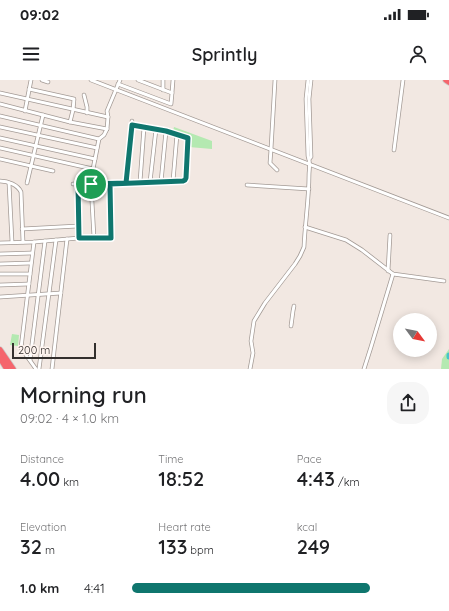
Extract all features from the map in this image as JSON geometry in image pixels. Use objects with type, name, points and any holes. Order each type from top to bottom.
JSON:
[{"type":"highway","points":[[0,350],[13,369]]},
{"type":"highway","points":[[0,358],[8,369]]},
{"type":"street","points":[[26,111],[31,80]]},
{"type":"street","points":[[42,80],[48,82]]},
{"type":"street","points":[[91,80],[449,218]]},
{"type":"street","points":[[105,85],[107,80]]},
{"type":"street","points":[[94,238],[91,184],[93,169],[99,139],[104,135],[107,129],[107,111],[120,80]]},
{"type":"street","points":[[138,80],[172,94]]},
{"type":"street","points":[[152,80],[152,86]]},
{"type":"street","points":[[163,80],[163,90]]},
{"type":"street","points":[[118,84],[171,104],[173,80]]},
{"type":"street","points":[[275,80],[270,163],[277,170]]},
{"type":"street","points":[[250,369],[253,353],[251,340],[254,321],[264,303],[295,264],[304,247],[310,165],[308,156],[306,99],[309,80]]},
{"type":"street","points":[[394,150],[403,80]]},
{"type":"street","points":[[29,89],[74,99],[70,122]]},
{"type":"street","points":[[0,93],[108,118]]},
{"type":"street","points":[[84,95],[87,113]]},
{"type":"street","points":[[0,104],[70,122],[107,129]]},
{"type":"street","points":[[27,183],[43,115]]},
{"type":"street","points":[[0,116],[99,139]]},
{"type":"street","points":[[73,184],[110,184],[183,181],[186,178],[188,138],[132,123],[126,183]]},
{"type":"street","points":[[0,127],[97,148]]},
{"type":"street","points":[[140,182],[144,127]]},
{"type":"street","points":[[150,182],[156,129]]},
{"type":"street","points":[[161,182],[166,131]]},
{"type":"street","points":[[173,181],[177,134]]},
{"type":"street","points":[[0,138],[95,159]]},
{"type":"street","points":[[0,148],[93,169]]},
{"type":"street","points":[[0,159],[53,171]]},
{"type":"street","points":[[0,181],[5,181],[20,189],[23,242]]},
{"type":"street","points":[[9,183],[12,242]]},
{"type":"street","points":[[78,184],[79,238]]},
{"type":"street","points":[[0,242],[34,242],[79,238],[111,238],[110,184]]},
{"type":"street","points":[[247,185],[309,189]]},
{"type":"street","points":[[22,229],[78,226]]},
{"type":"street","points":[[305,227],[346,240],[368,254],[393,274],[444,281]]},
{"type":"street","points":[[388,271],[390,234]]},
{"type":"street","points":[[52,369],[67,239]]},
{"type":"street","points":[[39,369],[56,240]]},
{"type":"street","points":[[30,361],[45,241]]},
{"type":"street","points":[[34,242],[21,348],[36,369]]},
{"type":"street","points":[[0,254],[32,253]]},
{"type":"street","points":[[0,264],[31,263]]},
{"type":"street","points":[[0,274],[30,274]]},
{"type":"street","points":[[364,369],[393,274]]},
{"type":"street","points":[[0,285],[29,284]]},
{"type":"street","points":[[0,297],[61,293]]},
{"type":"street","points":[[291,326],[292,311],[294,306]]},
{"type":"green space","points":[[174,127],[212,141],[212,149],[189,147],[189,137],[173,131]]},
{"type":"green space","points":[[12,334],[19,335],[18,346],[10,345]]},
{"type":"green space","points":[[449,349],[449,369],[441,369],[442,359]]},
{"type":"route","points":[[132,125],[166,131],[188,138],[185,180],[110,184],[111,238],[79,238],[78,184],[91,184],[126,183],[132,125]]}]
